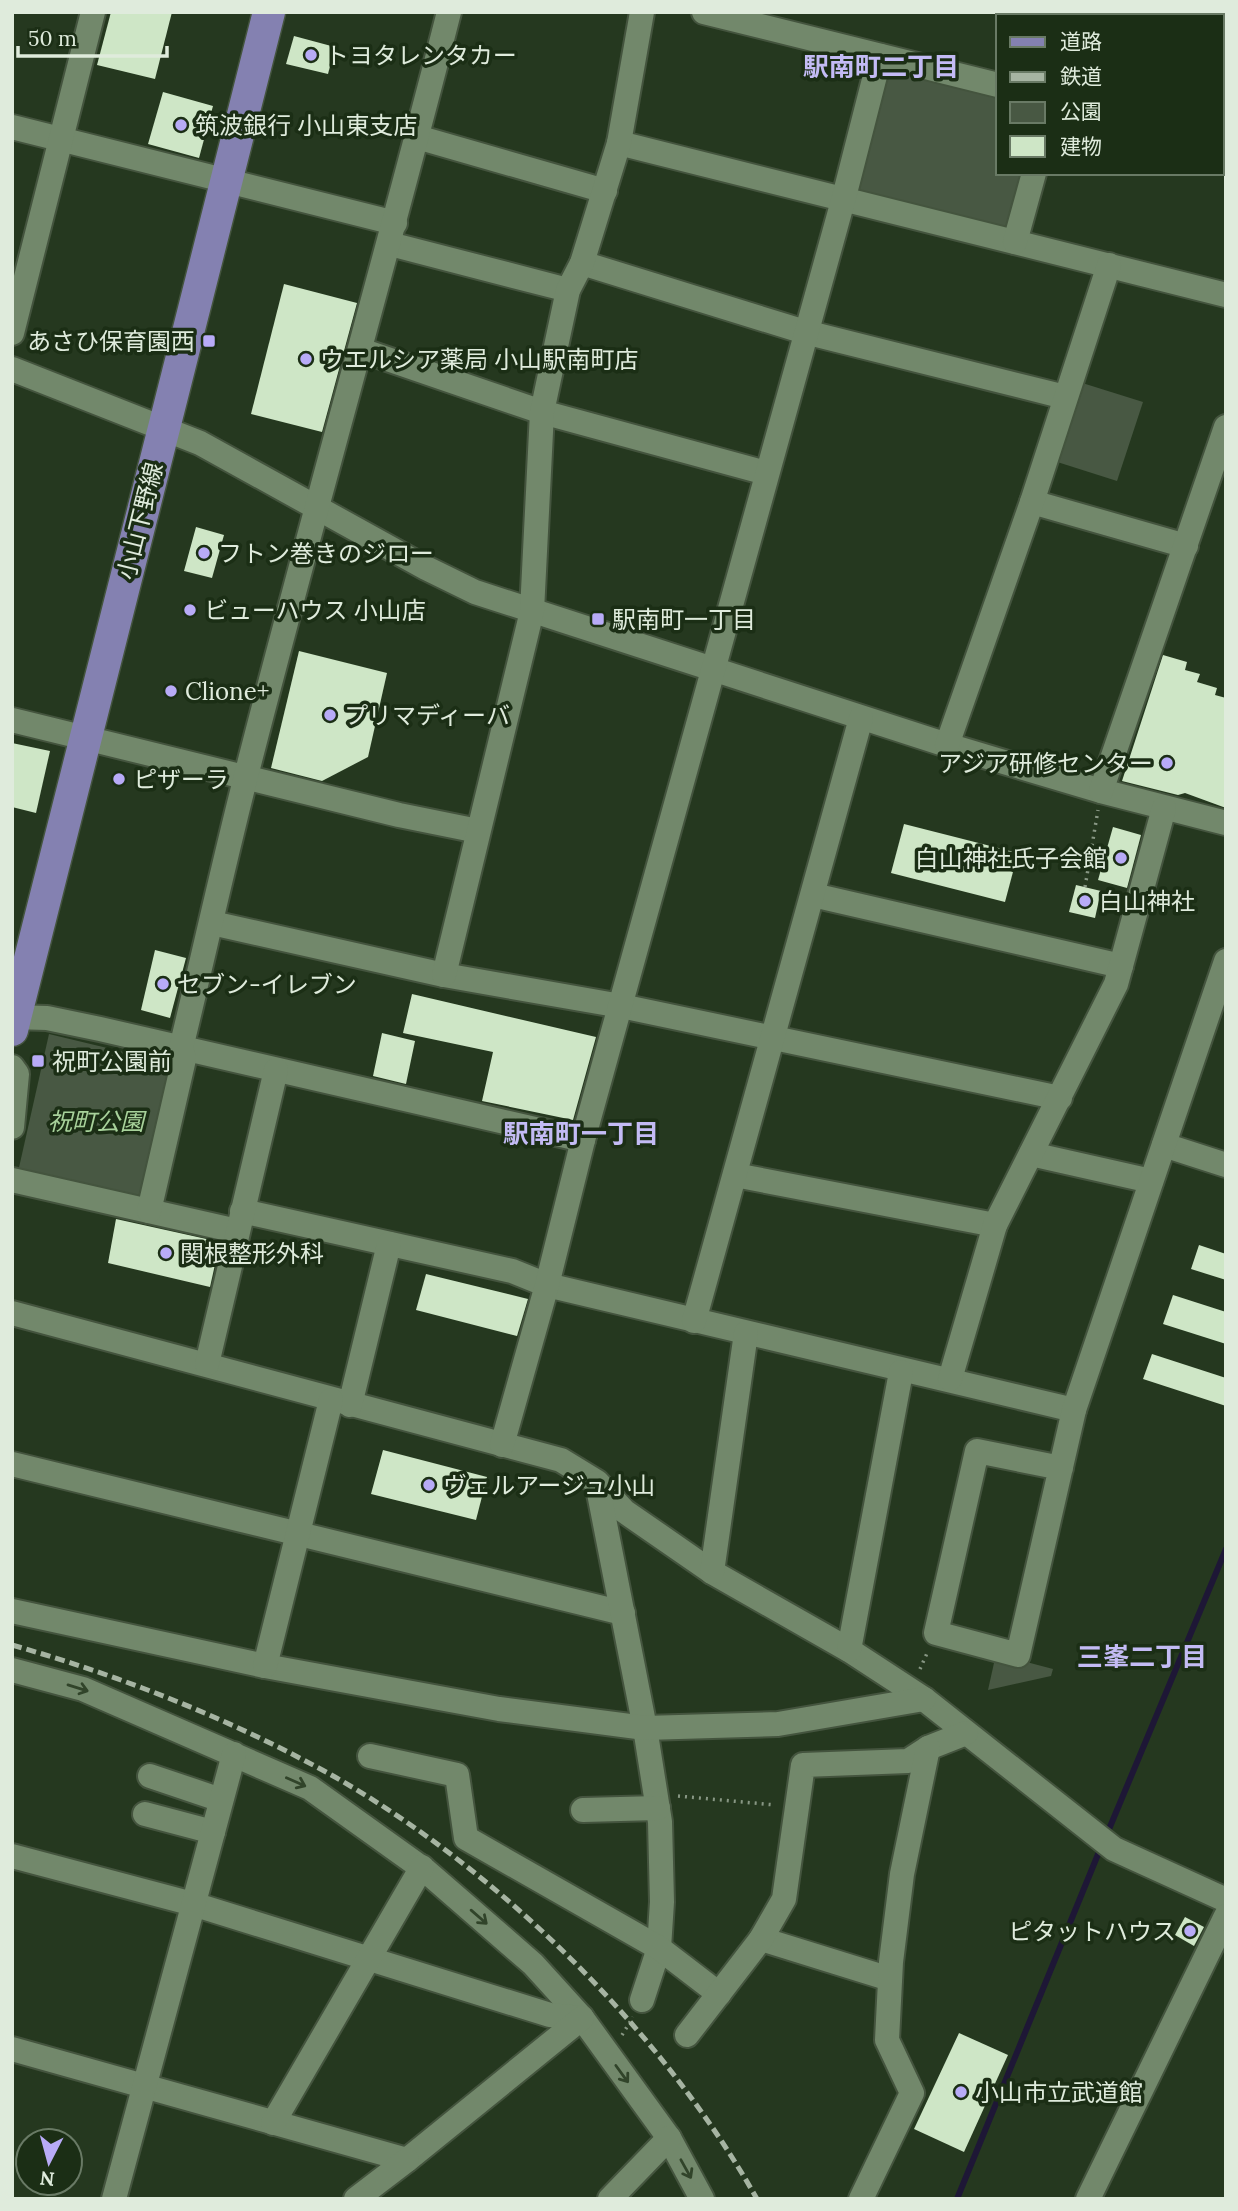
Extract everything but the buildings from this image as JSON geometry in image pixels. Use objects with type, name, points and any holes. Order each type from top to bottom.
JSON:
[{"type":"main road","name":"小山下野線","points":[[13,1021],[269,12]]},
{"type":"street","points":[[12,333],[93,12]]},
{"type":"street","points":[[149,1211],[184,1059],[181,1048],[246,778],[317,505],[393,234],[449,12]]},
{"type":"street","points":[[444,975],[532,611],[542,412],[568,290],[582,263],[619,143],[642,12]]},
{"type":"street","points":[[704,12],[761,19],[880,57],[996,85]]},
{"type":"street","points":[[502,1444],[766,473],[844,198],[880,57]]},
{"type":"street","points":[[12,127],[227,180],[568,290]]},
{"type":"street","points":[[417,137],[605,191]]},
{"type":"street","points":[[619,143],[1226,295]]},
{"type":"street","points":[[1015,243],[1033,175]]},
{"type":"street","points":[[582,263],[805,331],[1065,397]]},
{"type":"street","points":[[947,746],[1032,502],[1109,265]]},
{"type":"street","points":[[360,349],[542,412],[766,473]]},
{"type":"street","points":[[12,369],[200,443],[317,505],[426,568],[475,592],[713,667],[947,746],[1101,791],[1226,823]]},
{"type":"street","points":[[1101,791],[1226,427]]},
{"type":"street","points":[[1032,502],[1186,546]]},
{"type":"street","points":[[694,1321],[861,718]]},
{"type":"street","points":[[12,720],[246,778],[478,831]]},
{"type":"street","points":[[950,1380],[995,1225],[1116,984],[1164,808]]},
{"type":"street","points":[[813,895],[1121,966]]},
{"type":"street","points":[[212,923],[444,975],[621,1006],[1060,1098]]},
{"type":"street","points":[[1060,1468],[977,1451],[936,1633],[1018,1655],[1074,1410],[1226,961]]},
{"type":"street","points":[[13,1021],[47,1018],[583,1140]]},
{"type":"street","points":[[12,1066],[17,1074],[12,1127]]},
{"type":"street","points":[[207,1364],[276,1070]]},
{"type":"street","points":[[1164,1145],[1226,1165]]},
{"type":"street","points":[[1031,1154],[1151,1181]]},
{"type":"street","points":[[735,1175],[995,1225]]},
{"type":"street","points":[[12,1180],[149,1211],[240,1221],[389,1244],[512,1271],[547,1285],[901,1372],[950,1380],[1074,1410]]},
{"type":"street","points":[[265,1666],[297,1533],[341,1403],[389,1244]]},
{"type":"street","points":[[12,1313],[561,1460],[597,1482],[624,1511],[712,1572],[849,1650],[917,1695],[1105,1843],[1226,1900]]},
{"type":"street","points":[[712,1572],[746,1333]]},
{"type":"street","points":[[849,1650],[901,1372]]},
{"type":"street","points":[[12,1464],[623,1613]]},
{"type":"street","points":[[597,1482],[645,1728],[656,1801],[662,1902],[659,1948],[642,2000]]},
{"type":"street","points":[[12,1611],[265,1666],[499,1709],[645,1728],[778,1724],[917,1695]]},
{"type":"street","points":[[12,1670],[83,1689],[310,1788],[422,1867],[533,1964],[582,2018],[669,2138],[702,2199]]},
{"type":"street","points":[[687,2035],[761,1938],[784,1899],[803,1765],[908,1762],[928,1748],[966,1733]]},
{"type":"street","points":[[861,2199],[912,2093],[887,2040],[890,1979],[902,1874],[928,1748]]},
{"type":"street","points":[[114,2199],[234,1754]]},
{"type":"street","points":[[370,1756],[457,1775],[466,1838],[659,1948],[719,1994]]},
{"type":"street","points":[[150,1776],[221,1800]]},
{"type":"street","points":[[583,1810],[656,1801]]},
{"type":"street","points":[[145,1814],[213,1832]]},
{"type":"street","points":[[12,1856],[193,1905],[550,2015],[582,2018]]},
{"type":"street","points":[[273,2123],[422,1867]]},
{"type":"street","points":[[1088,2199],[1226,1916]]},
{"type":"street","points":[[761,1938],[890,1979]]},
{"type":"street","points":[[356,2199],[582,2018]]},
{"type":"street","points":[[12,2049],[407,2160]]},
{"type":"street","points":[[610,2199],[669,2138]]},
{"type":"path","points":[[1085,887],[1101,791]]},
{"type":"path","points":[[917,1695],[936,1633]]},
{"type":"path","points":[[656,1801],[798,1807]]},
{"type":"path","points":[[610,2056],[642,2000]]},
{"type":"green space","points":[[882,61],[996,90],[996,175],[1028,175],[1012,237],[848,195]]},
{"type":"green space","points":[[1076,381],[1143,402],[1117,481],[1051,460]]},
{"type":"green space","name":"祝町公園","points":[[49,1034],[178,1065],[143,1200],[18,1172]]},
{"type":"green space","points":[[996,1654],[1053,1669],[1051,1676],[988,1690]]},
{"type":"waterway","points":[[1107,1834],[1226,1549]]},
{"type":"waterway","points":[[957,2199],[1101,1847]]},
{"type":"railway","points":[[12,1645],[137,1686],[257,1737],[335,1777],[397,1816],[458,1860],[517,1908],[573,1961],[626,2017],[675,2076],[719,2137],[757,2199]]},
{"type":"place","name":"トヨタレンタカー","points":[[311,55]]},
{"type":"place","name":"筑波銀行 小山東支店","points":[[181,125]]},
{"type":"place","name":"あさひ保育園西","points":[[209,341]]},
{"type":"place","name":"ウエルシア薬局 小山駅南町店","points":[[306,359]]},
{"type":"place","name":"フトン巻きのジロー","points":[[204,553]]},
{"type":"place","name":"ビューハウス 小山店","points":[[190,610]]},
{"type":"place","name":"駅南町一丁目","points":[[598,619]]},
{"type":"place","name":"Clione+","points":[[171,691]]},
{"type":"place","name":"プリマディーバ","points":[[330,715]]},
{"type":"place","name":"アジア研修センター","points":[[1167,763]]},
{"type":"place","name":"ピザーラ","points":[[119,779]]},
{"type":"place","name":"白山神社氏子会館","points":[[1121,858]]},
{"type":"place","name":"白山神社","points":[[1085,901]]},
{"type":"place","name":"セブン-イレブン","points":[[163,984]]},
{"type":"place","name":"祝町公園前","points":[[38,1061]]},
{"type":"place","name":"関根整形外科","points":[[166,1253]]},
{"type":"place","name":"ヴェルアージュ小山","points":[[429,1485]]},
{"type":"place","name":"ピタットハウス","points":[[1190,1931]]},
{"type":"place","name":"小山市立武道館","points":[[961,2092]]},
{"type":"district","name":"駅南町二丁目","points":[[881,66]]},
{"type":"district","name":"駅南町一丁目","points":[[581,1133]]},
{"type":"district","name":"三峯二丁目","points":[[1142,1656]]}]
